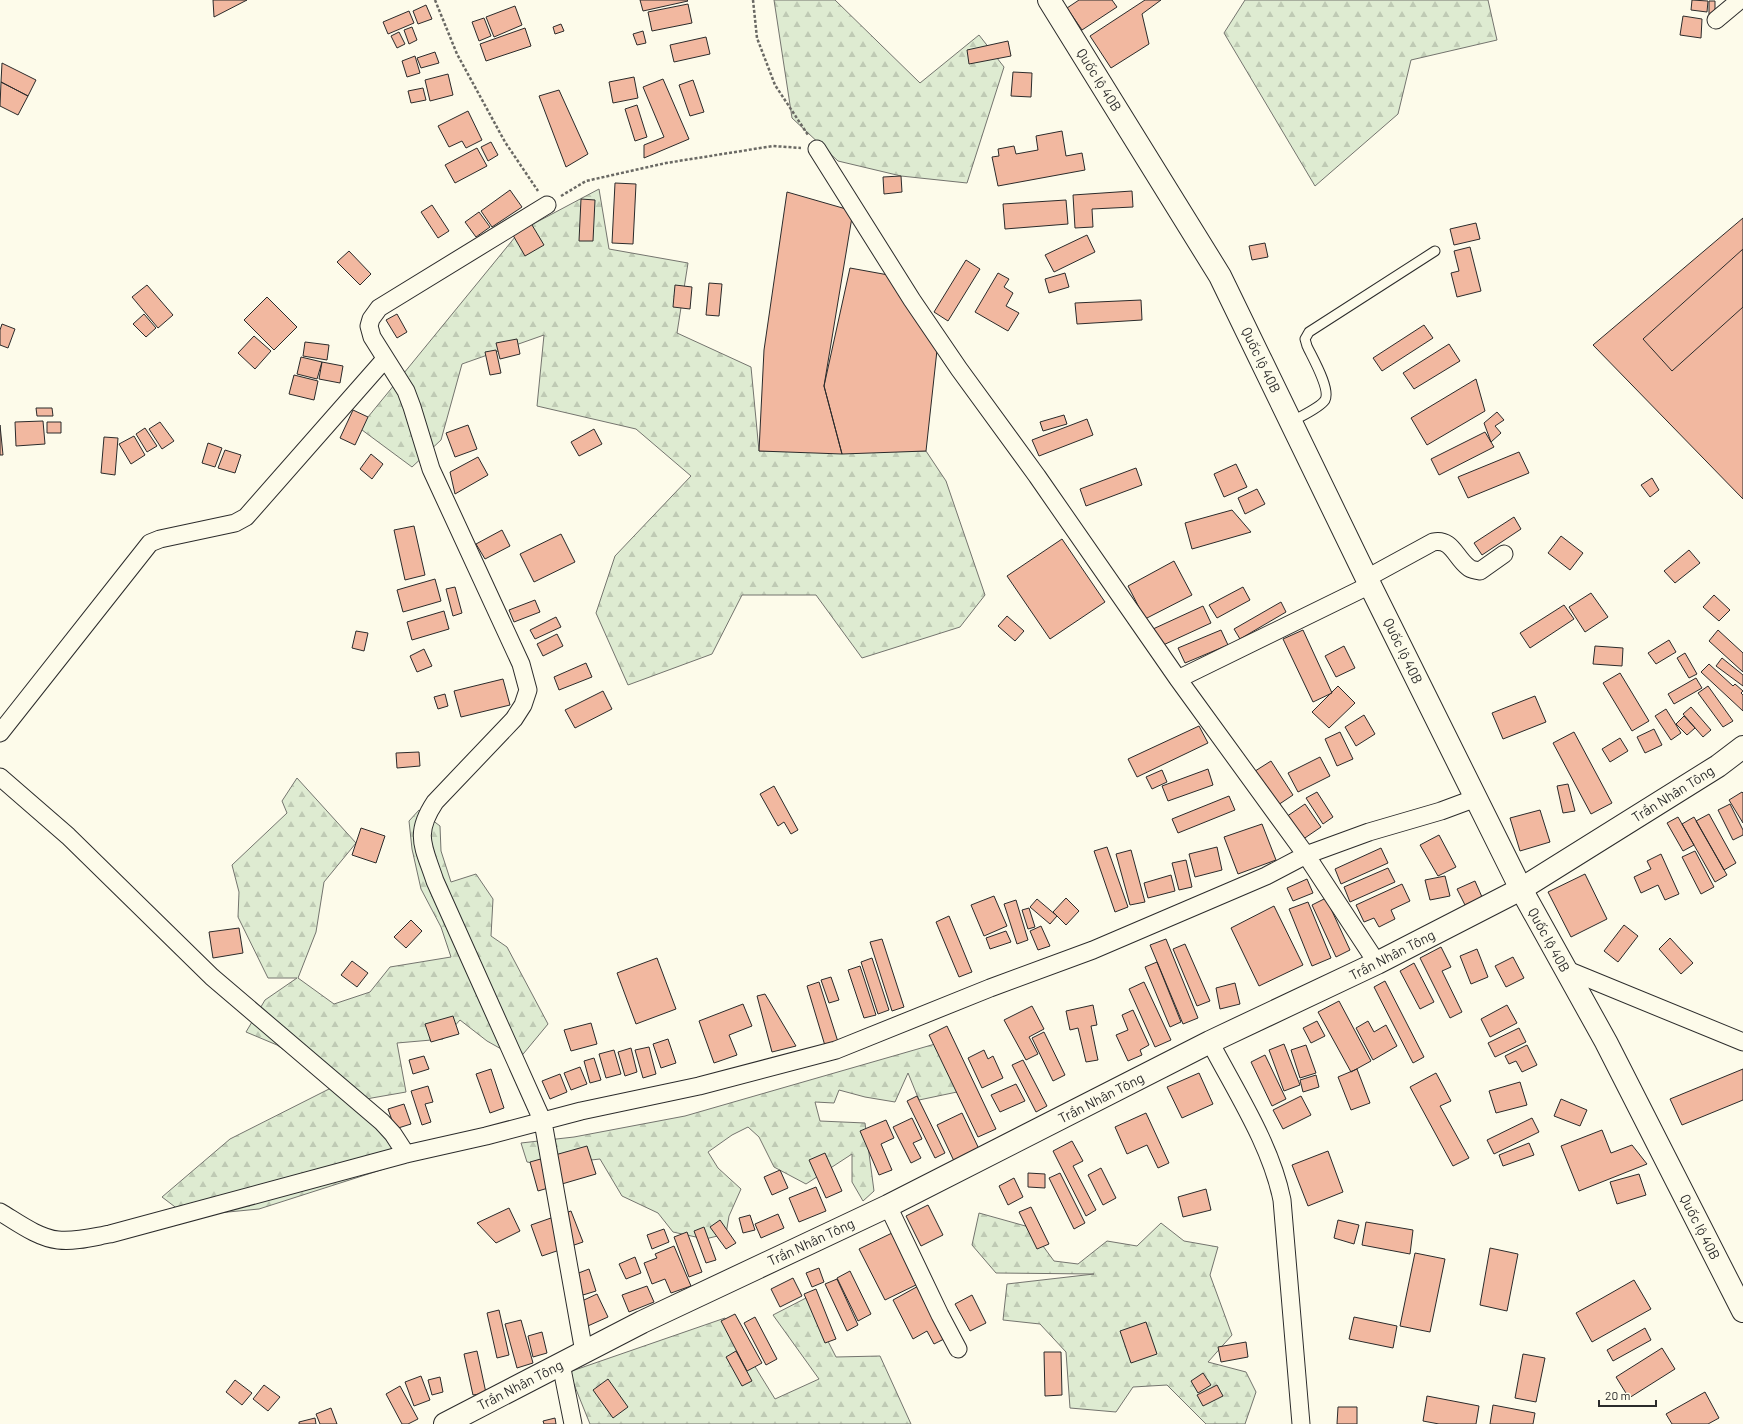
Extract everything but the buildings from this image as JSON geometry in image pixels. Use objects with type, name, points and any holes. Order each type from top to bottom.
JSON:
[{"type":"main road","name":"Quốc lộ 40B","points":[[1049,0],[1220,276],[1521,889],[1606,1042],[1743,1311]]},
{"type":"main road","name":"Trần Nhân Tông","points":[[445,1424],[642,1322],[888,1206],[1210,1042],[1378,963],[1521,889],[1718,766],[1743,747]]},
{"type":"street","points":[[1716,20],[1740,0]]},
{"type":"street","points":[[817,149],[912,300],[959,369],[1038,476],[1178,679],[1306,855],[1378,963]]},
{"type":"street","points":[[547,205],[379,308],[371,319],[369,326],[372,337],[406,391],[431,469],[521,664],[528,690],[523,704],[514,719],[434,802],[425,816],[421,840],[435,881],[543,1122],[584,1352]]},
{"type":"street","points":[[0,733],[150,543],[235,524],[246,517],[385,359]]},
{"type":"street","points":[[1178,679],[1369,582],[1433,542],[1441,540],[1446,543],[1467,567],[1480,572],[1504,554]]},
{"type":"street","points":[[0,776],[68,836],[212,977],[382,1122],[406,1154]]},
{"type":"street","points":[[0,1212],[44,1237],[57,1240],[72,1240],[110,1234],[406,1154],[543,1122],[581,1111],[699,1086],[836,1050],[990,988],[1093,950],[1266,876],[1306,855],[1369,832],[1441,811],[1476,798]]},
{"type":"street","points":[[1565,969],[1743,1042]]},
{"type":"street","points":[[1210,1042],[1266,1148],[1278,1179],[1282,1200],[1301,1424]]},
{"type":"street","points":[[888,1206],[940,1315],[958,1349]]},
{"type":"street","points":[[560,1364],[573,1424]]},
{"type":"lane","points":[[1291,422],[1320,405],[1325,400],[1327,393],[1325,385],[1307,346],[1305,339],[1309,332],[1435,251]]},
{"type":"path","points":[[435,0],[457,54],[498,128],[547,205],[586,181],[666,163],[773,146],[817,149]]},
{"type":"path","points":[[753,0],[757,38],[775,85],[817,149]]},
{"type":"green space","points":[[774,0],[835,0],[920,83],[979,35],[1004,67],[967,183],[901,176],[838,161],[792,118]]},
{"type":"green space","points":[[1245,0],[1488,0],[1497,40],[1411,60],[1398,114],[1315,186],[1224,33]]},
{"type":"green space","points":[[599,189],[609,249],[688,263],[677,333],[751,367],[759,451],[926,451],[946,481],[985,595],[960,627],[862,658],[816,595],[742,595],[712,654],[628,685],[596,613],[615,556],[691,476],[636,429],[537,406],[544,335],[462,364],[441,440],[412,467],[358,427],[368,417],[520,231]]},
{"type":"green space","points":[[297,778],[356,843],[324,882],[316,932],[298,978],[334,1004],[370,992],[390,967],[451,957],[441,927],[421,889],[412,849],[409,821],[419,810],[440,826],[441,851],[451,882],[476,874],[493,899],[491,936],[507,947],[548,1024],[519,1059],[487,1041],[460,1020],[443,1039],[397,1043],[406,1092],[366,1099],[317,1073],[277,1045],[246,1032],[265,1000],[297,978],[268,978],[238,917],[239,892],[232,865],[287,813],[282,801]]},
{"type":"green space","points":[[942,1042],[957,1092],[919,1100],[908,1073],[895,1102],[865,1097],[839,1090],[834,1103],[815,1102],[820,1121],[865,1123],[874,1191],[863,1201],[852,1182],[852,1154],[806,1184],[774,1167],[759,1137],[748,1127],[732,1135],[708,1152],[718,1168],[741,1189],[729,1216],[726,1234],[705,1239],[673,1232],[658,1213],[622,1196],[600,1159],[547,1165],[527,1162],[521,1143],[574,1137],[685,1116]]},
{"type":"green space","points":[[333,1087],[412,1160],[259,1209],[187,1216],[162,1197],[230,1139]]},
{"type":"green space","points":[[979,1213],[1029,1227],[1054,1261],[1078,1264],[1107,1241],[1137,1246],[1161,1223],[1184,1241],[1218,1247],[1210,1275],[1232,1335],[1208,1362],[1246,1372],[1256,1392],[1245,1424],[1206,1424],[1167,1385],[1133,1387],[1116,1412],[1070,1408],[1066,1352],[1040,1324],[1003,1320],[1007,1284],[1094,1274],[996,1273],[972,1245]]},
{"type":"green space","points":[[806,1298],[836,1357],[880,1356],[911,1424],[590,1424],[569,1372],[725,1318],[775,1399],[819,1379],[773,1315]]}]
